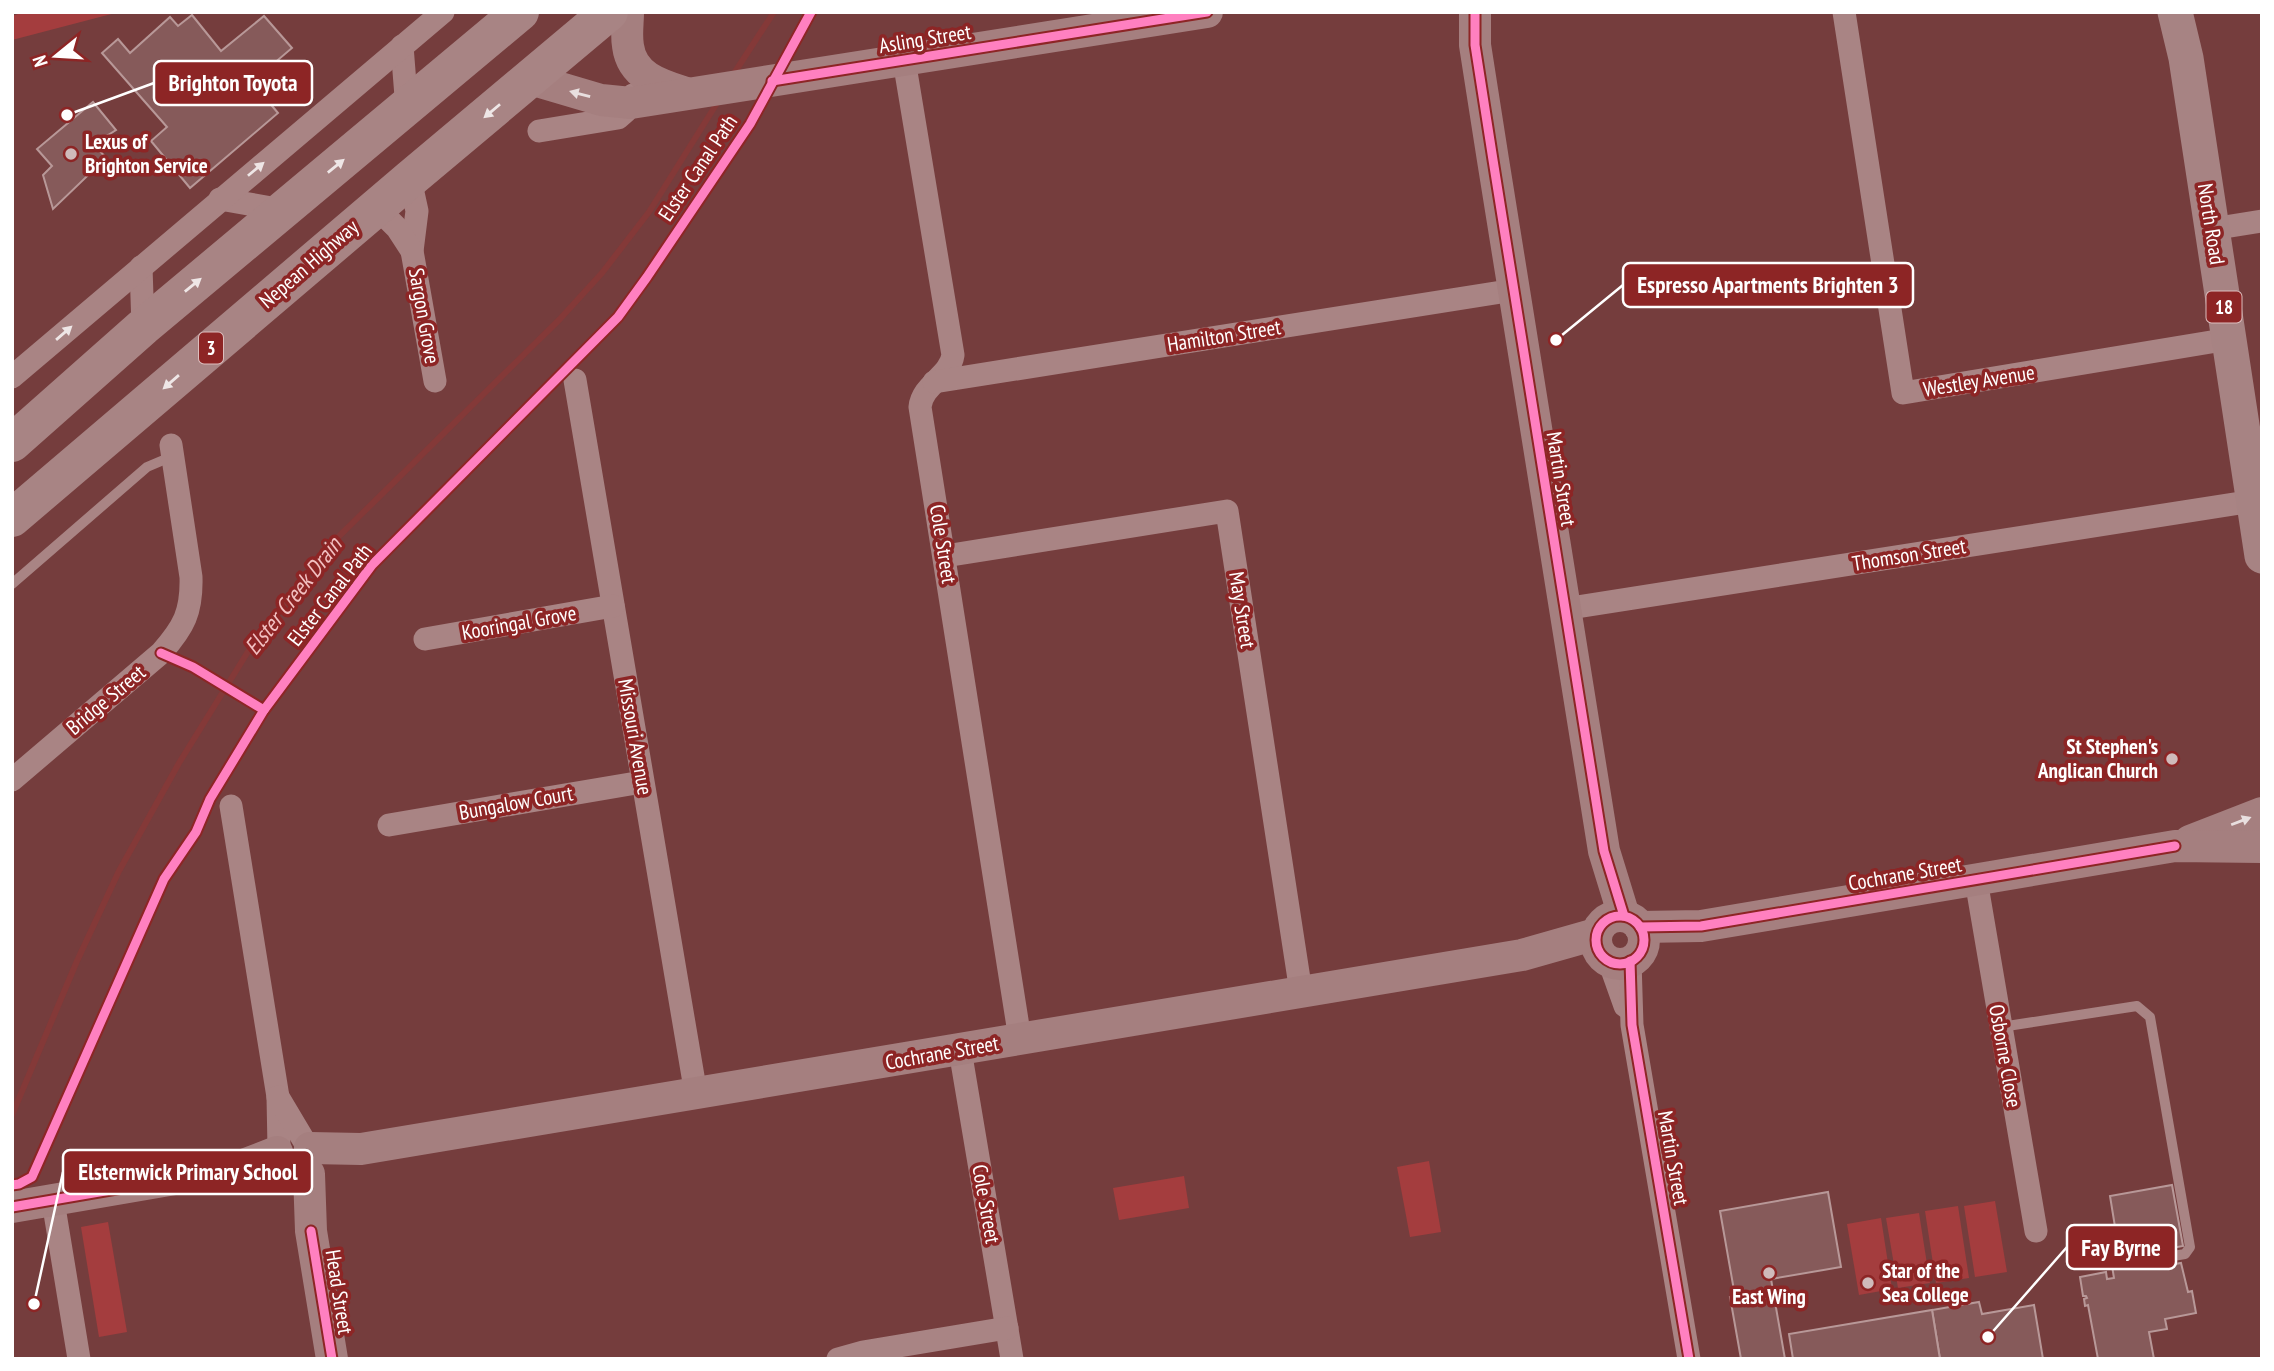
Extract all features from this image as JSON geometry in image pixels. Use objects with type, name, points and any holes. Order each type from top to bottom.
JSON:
[{"type":"highway","points":[[12,443],[143,327],[520,12]]},
{"type":"highway","name":"Nepean Highway","points":[[12,518],[609,12]]},
{"type":"highway","points":[[407,109],[443,152]]},
{"type":"main road","name":"North Road","points":[[2175,12],[2186,58],[2262,556]]},
{"type":"main road","name":"North Road","points":[[2184,12],[2186,58]]},
{"type":"street","points":[[12,377],[443,12]]},
{"type":"street","points":[[628,12],[628,46],[631,59],[639,71],[631,103]]},
{"type":"street","name":"Asling Street","points":[[530,79],[601,100],[631,103],[1207,12]]},
{"type":"street","name":"Martin Street","points":[[1465,12],[1475,45],[1564,609],[1689,1359]]},
{"type":"street","name":"Martin Street","points":[[1475,12],[1475,45]]},
{"type":"street","name":"Westley Avenue","points":[[1843,12],[1903,393],[2229,340]]},
{"type":"street","points":[[402,46],[407,109]]},
{"type":"street","name":"Cole Street","points":[[905,60],[953,355],[948,367],[923,395],[920,407],[1020,1040]]},
{"type":"street","name":"Asling Street","points":[[639,71],[654,83],[690,94]]},
{"type":"street","name":"Asling Street","points":[[539,131],[618,117],[631,103]]},
{"type":"street","name":"Sargon Grove","points":[[410,178],[417,211],[412,251],[435,381]]},
{"type":"street","points":[[220,199],[283,210]]},
{"type":"street","name":"Sargon Grove","points":[[376,207],[397,228],[412,251]]},
{"type":"street","points":[[2212,229],[2262,221]]},
{"type":"street","points":[[141,267],[143,327]]},
{"type":"street","name":"Hamilton Street","points":[[934,382],[1514,290]]},
{"type":"street","name":"Missouri Avenue","points":[[575,380],[696,1094]]},
{"type":"street","name":"Bridge Street","points":[[12,780],[161,653],[185,622],[190,602],[191,577],[172,450]]},
{"type":"street","name":"Thomson Street","points":[[1564,609],[2253,501]]},
{"type":"street","name":"May Street","points":[[945,556],[1227,511],[1301,992]]},
{"type":"street","name":"Kooringal Grove","points":[[425,639],[613,606]]},
{"type":"street","name":"Bungalow Court","points":[[389,825],[642,782]]},
{"type":"street","name":"Head Street","points":[[232,806],[278,1097],[296,1161],[311,1231],[332,1359]]},
{"type":"street","name":"Cochrane Street","points":[[2175,846],[2262,813]]},
{"type":"street","name":"Cochrane Street","points":[[12,1207],[2175,846],[2262,847]]},
{"type":"street","name":"Osborne Close","points":[[1976,880],[2036,1231]]},
{"type":"street","name":"Cole Street","points":[[960,1049],[1012,1359]]},
{"type":"street","points":[[53,1201],[79,1359]]},
{"type":"street","points":[[838,1359],[863,1352],[1007,1328]]},
{"type":"lane","points":[[12,584],[145,468],[172,450]]},
{"type":"lane","points":[[2000,1027],[2137,1006],[2150,1017],[2190,1247],[2185,1254],[2131,1263]]},
{"type":"shaded area","points":[[25,12],[119,12],[12,40],[12,16]]},
{"type":"shaded area","points":[[1429,1161],[1441,1232],[1410,1237],[1397,1167]]},
{"type":"shaded area","points":[[1184,1176],[1189,1208],[1119,1220],[1113,1188]]},
{"type":"shaded area","points":[[1995,1201],[2007,1272],[1975,1277],[1964,1206]]},
{"type":"shaded area","points":[[1958,1206],[1969,1278],[1936,1283],[1925,1211]]},
{"type":"shaded area","points":[[1919,1213],[1930,1283],[1898,1288],[1886,1218]]},
{"type":"shaded area","points":[[1881,1218],[1892,1289],[1859,1295],[1847,1224]]},
{"type":"shaded area","points":[[108,1222],[127,1332],[99,1337],[81,1227]]},
{"type":"building","points":[[192,15],[221,51],[264,16],[292,48],[252,82],[278,113],[190,188],[151,141],[167,127],[102,53],[118,39],[130,53],[170,17],[178,26]]},
{"type":"building","name":"Lexus of Brighton Service","points":[[93,102],[116,130],[94,144],[106,158],[53,209],[43,175],[52,166],[37,149]]},
{"type":"building","points":[[2172,1185],[2183,1246],[2128,1256],[2130,1268],[2174,1260],[2175,1264],[2181,1263],[2188,1292],[2192,1291],[2196,1313],[2165,1319],[2167,1329],[2149,1332],[2154,1359],[2098,1359],[2088,1305],[2085,1306],[2084,1299],[2087,1298],[2083,1296],[2080,1277],[2106,1272],[2107,1279],[2114,1278],[2109,1248],[2117,1239],[2110,1196]]},
{"type":"building","name":"East Wing","points":[[1828,1192],[1841,1267],[1771,1279],[1785,1359],[1741,1359],[1730,1297],[1735,1296],[1720,1211]]},
{"type":"building","points":[[1979,1302],[1982,1314],[2034,1305],[2043,1359],[1940,1359],[1932,1310]]},
{"type":"building","points":[[1932,1310],[1940,1359],[1793,1359],[1789,1334]]},
{"type":"waterway","name":"Elster Creek Drain","points":[[733,75],[774,12]]},
{"type":"waterway","name":"Elster Creek Drain","points":[[12,1115],[77,961],[119,871],[179,763],[249,650],[326,549],[559,320],[602,273],[649,212],[719,100]]},
{"type":"cycle path","name":"Elster Canal Path","points":[[12,1185],[32,1177],[164,879],[196,832],[210,799],[264,710],[372,565],[618,317],[750,124],[811,12]]},
{"type":"cycle path","points":[[772,81],[1207,12]]},
{"type":"cycle path","points":[[1475,12],[1475,45],[1604,851],[1624,916]]},
{"type":"cycle path","points":[[161,653],[193,667],[264,710]]},
{"type":"cycle path","points":[[1640,927],[1701,926],[2175,846]]},
{"type":"cycle path","points":[[1620,916],[1637,923],[1644,940],[1637,957],[1620,964],[1603,957],[1596,940],[1603,923],[1620,916]]},
{"type":"cycle path","points":[[1630,961],[1632,1025],[1689,1359]]},
{"type":"cycle path","points":[[12,1207],[233,1169]]},
{"type":"cycle path","points":[[311,1231],[332,1359]]},
{"type":"place","name":"Brighton Toyota","points":[[67,115]]},
{"type":"place","name":"Lexus of Brighton Service","points":[[71,154]]},
{"type":"place","name":"Espresso Apartments Brighten 3","points":[[1556,340]]},
{"type":"place","name":"St Stephen's Anglican Church","points":[[2172,759]]},
{"type":"place","name":"East Wing","points":[[1769,1273]]},
{"type":"place","name":"Star of the Sea College","points":[[1868,1283]]},
{"type":"place","name":"Elsternwick Primary School","points":[[34,1304]]},
{"type":"place","name":"Fay Byrne","points":[[1988,1337]]}]
